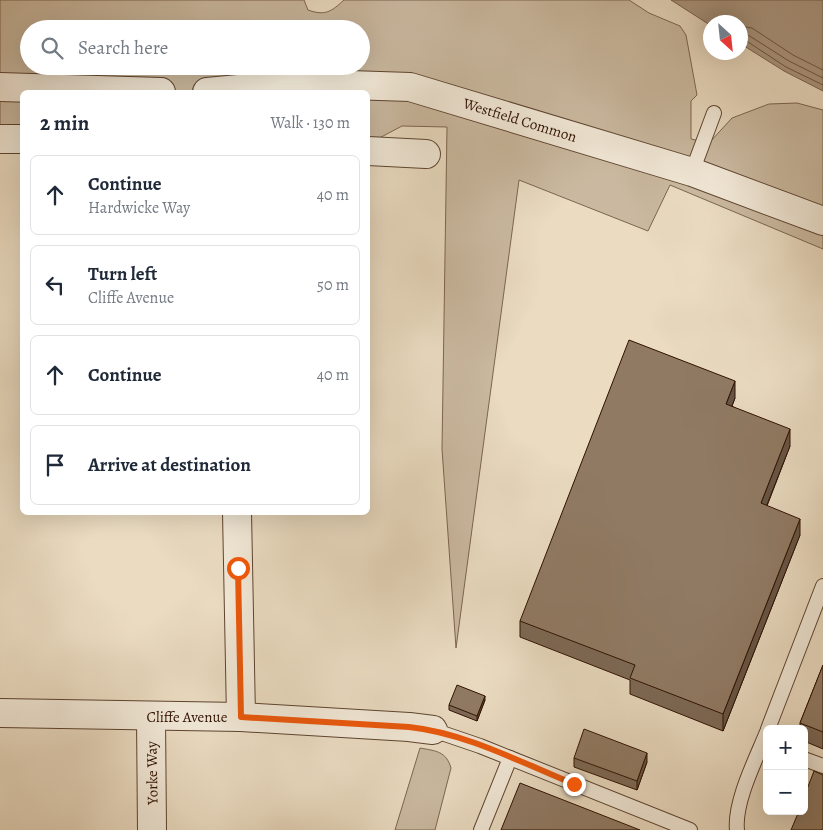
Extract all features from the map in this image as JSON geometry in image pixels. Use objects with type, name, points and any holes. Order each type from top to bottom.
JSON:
[{"type":"street","name":"Westfield Common","points":[[230,90],[319,84],[410,87],[692,172],[823,221]]},
{"type":"street","points":[[0,87],[97,90]]},
{"type":"street","points":[[0,139],[20,139]]},
{"type":"street","points":[[370,150],[426,154]]},
{"type":"street","points":[[237,515],[241,717]]},
{"type":"street","name":"Cliffe Avenue","points":[[0,713],[241,717],[434,730]]},
{"type":"street","name":"Yorke Way","points":[[151,717],[152,830]]},
{"type":"lane","points":[[692,172],[714,113]]},
{"type":"lane","points":[[770,725],[823,586]]},
{"type":"lane","points":[[434,730],[510,758],[690,830]]},
{"type":"lane","points":[[737,830],[737,814],[740,802],[763,745]]},
{"type":"lane","points":[[481,830],[510,758]]},
{"type":"lane","points":[[808,760],[823,766]]},
{"type":"shaded area","points":[[0,0],[304,0],[308,10],[323,13],[328,12],[344,0],[629,0],[649,13],[680,26],[686,35],[697,95],[691,101],[691,139],[709,143],[732,118],[769,104],[797,103],[823,110],[823,249],[670,185],[648,231],[519,180],[456,648],[442,449],[447,127],[402,126],[370,143],[370,90],[20,90],[20,131],[0,131]]},
{"type":"shaded area","points":[[420,748],[440,753],[449,762],[451,768],[435,830],[395,830]]},
{"type":"water","points":[[671,0],[823,0],[823,91],[784,71],[748,48],[748,15],[703,15],[703,21]]},
{"type":"building","points":[[629,340],[735,381],[726,404],[790,429],[761,503],[800,519],[723,714],[630,678],[635,665],[520,621]]},
{"type":"building","points":[[823,665],[823,732],[800,723]]},
{"type":"building","points":[[457,685],[485,696],[477,716],[449,705]]},
{"type":"building","points":[[584,729],[647,753],[637,781],[574,758]]},
{"type":"building","points":[[814,771],[823,775],[823,830],[791,830],[797,815],[808,815],[808,787]]},
{"type":"building","points":[[520,783],[640,830],[501,830]]},
{"type":"route","points":[[238,568],[241,717],[434,730],[480,746],[574,784]]}]
